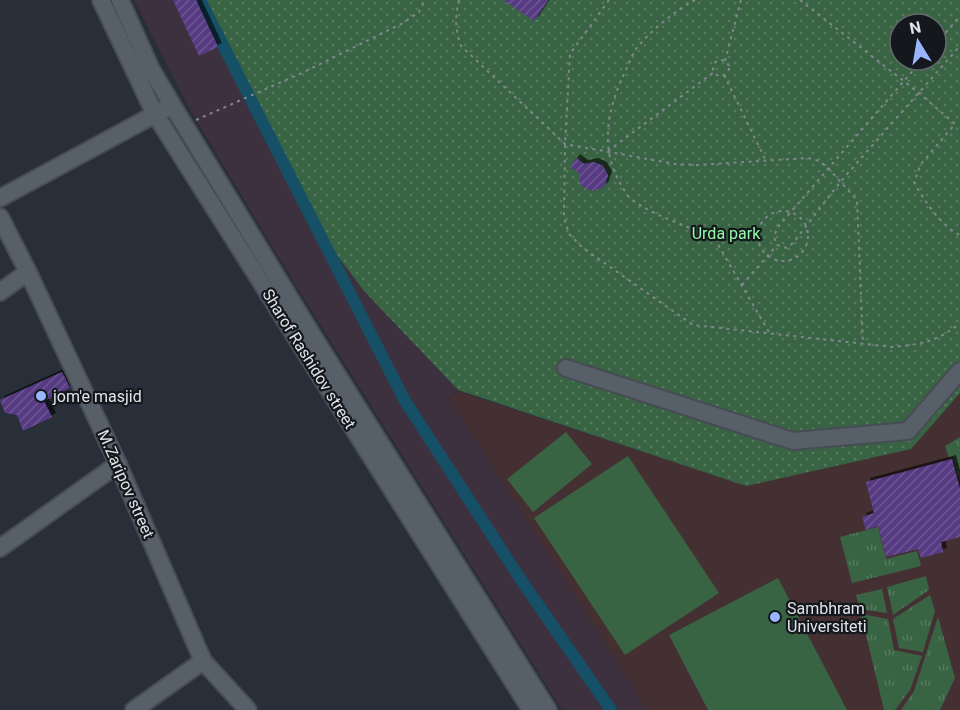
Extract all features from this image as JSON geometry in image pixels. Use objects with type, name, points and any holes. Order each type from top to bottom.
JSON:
[{"type":"street","name":"Sharof Rashidov street","points":[[101,0],[155,114],[531,710]]},
{"type":"street","points":[[120,0],[151,69],[172,105],[314,338],[548,710]]},
{"type":"street","points":[[0,198],[172,105]]},
{"type":"street","name":"M.Zaripov street","points":[[1,222],[28,272],[118,464],[203,661],[248,710]]},
{"type":"street","points":[[0,292],[28,272]]},
{"type":"street","points":[[566,368],[793,441],[908,431],[960,371]]},
{"type":"street","points":[[0,548],[118,464]]},
{"type":"street","points":[[134,710],[203,661]]},
{"type":"path","points":[[185,125],[304,72],[403,23],[419,12],[425,0]]},
{"type":"path","points":[[459,0],[455,17],[460,46],[565,144],[675,164],[697,165],[808,158],[819,161],[828,168],[857,200],[863,344]]},
{"type":"path","points":[[609,0],[570,54],[564,217],[569,234],[583,248],[693,325],[893,347],[922,344],[942,337],[960,323]]},
{"type":"path","points":[[695,0],[676,12],[636,50],[619,83],[608,122],[608,151],[614,172],[629,197],[716,241],[771,335]]},
{"type":"path","points":[[725,61],[741,0]]},
{"type":"path","points":[[800,0],[920,93],[955,124],[921,164],[914,182],[947,226],[960,235]]},
{"type":"path","points":[[948,30],[960,16]]},
{"type":"path","points":[[912,72],[774,232],[777,245],[782,248],[790,246],[841,181],[960,46]]},
{"type":"path","points":[[714,72],[715,62],[722,59],[729,67],[724,75]]},
{"type":"path","points":[[608,151],[714,72]]},
{"type":"path","points":[[714,72],[720,76],[724,75]]},
{"type":"path","points":[[724,75],[766,161]]},
{"type":"path","points":[[777,212],[791,213],[806,225],[808,241],[800,255],[786,261],[777,261],[767,255],[760,246],[758,238],[763,222],[769,216],[777,212]]},
{"type":"path","points":[[742,285],[777,245]]},
{"type":"shaded area","points":[[134,0],[203,0],[333,250],[364,291],[458,390],[449,398],[647,710],[562,710],[295,284],[192,113]]},
{"type":"shaded area","name":"Sambhram Universiteti","points":[[458,391],[746,486],[960,393],[960,710],[647,710],[449,398]]},
{"type":"green space","name":"Urda park","points":[[204,0],[960,0],[960,393],[911,449],[746,486],[458,390],[364,291],[333,250]]},
{"type":"green space","points":[[566,432],[592,464],[533,512],[507,479]]},
{"type":"green space","points":[[960,437],[960,483],[953,457],[949,458],[945,446]]},
{"type":"green space","points":[[628,456],[719,593],[625,655],[534,518]]},
{"type":"green space","points":[[878,527],[886,559],[917,551],[921,566],[852,583],[840,537]]},
{"type":"green space","points":[[926,576],[929,590],[893,615],[887,587]]},
{"type":"green space","points":[[778,578],[847,710],[708,710],[669,635]]},
{"type":"green space","points":[[882,589],[887,613],[860,609],[856,595]]},
{"type":"green space","points":[[930,595],[935,611],[923,652],[899,648],[893,619]]},
{"type":"green space","points":[[861,614],[888,619],[894,650],[922,656],[910,690],[895,710],[884,710]]},
{"type":"green space","points":[[938,617],[955,678],[940,710],[901,710],[914,691]]},
{"type":"building","points":[[173,0],[196,0],[218,47],[199,56]]},
{"type":"building","points":[[503,0],[548,0],[534,21]]},
{"type":"building","points":[[576,158],[584,164],[594,162],[603,166],[608,175],[602,188],[592,191],[583,187],[579,173],[570,167]]},
{"type":"building","points":[[62,372],[70,388],[44,401],[52,417],[23,431],[17,415],[5,413],[0,400]]},
{"type":"building","points":[[952,459],[960,489],[960,537],[941,542],[943,552],[921,558],[918,549],[886,557],[878,526],[866,530],[862,517],[874,513],[866,482]]},
{"type":"waterway","points":[[200,0],[405,401],[521,580],[611,710]]},
{"type":"place","name":"jom'e masjid","points":[[41,396]]},
{"type":"place","name":"Sambhram Universiteti","points":[[775,617]]}]
